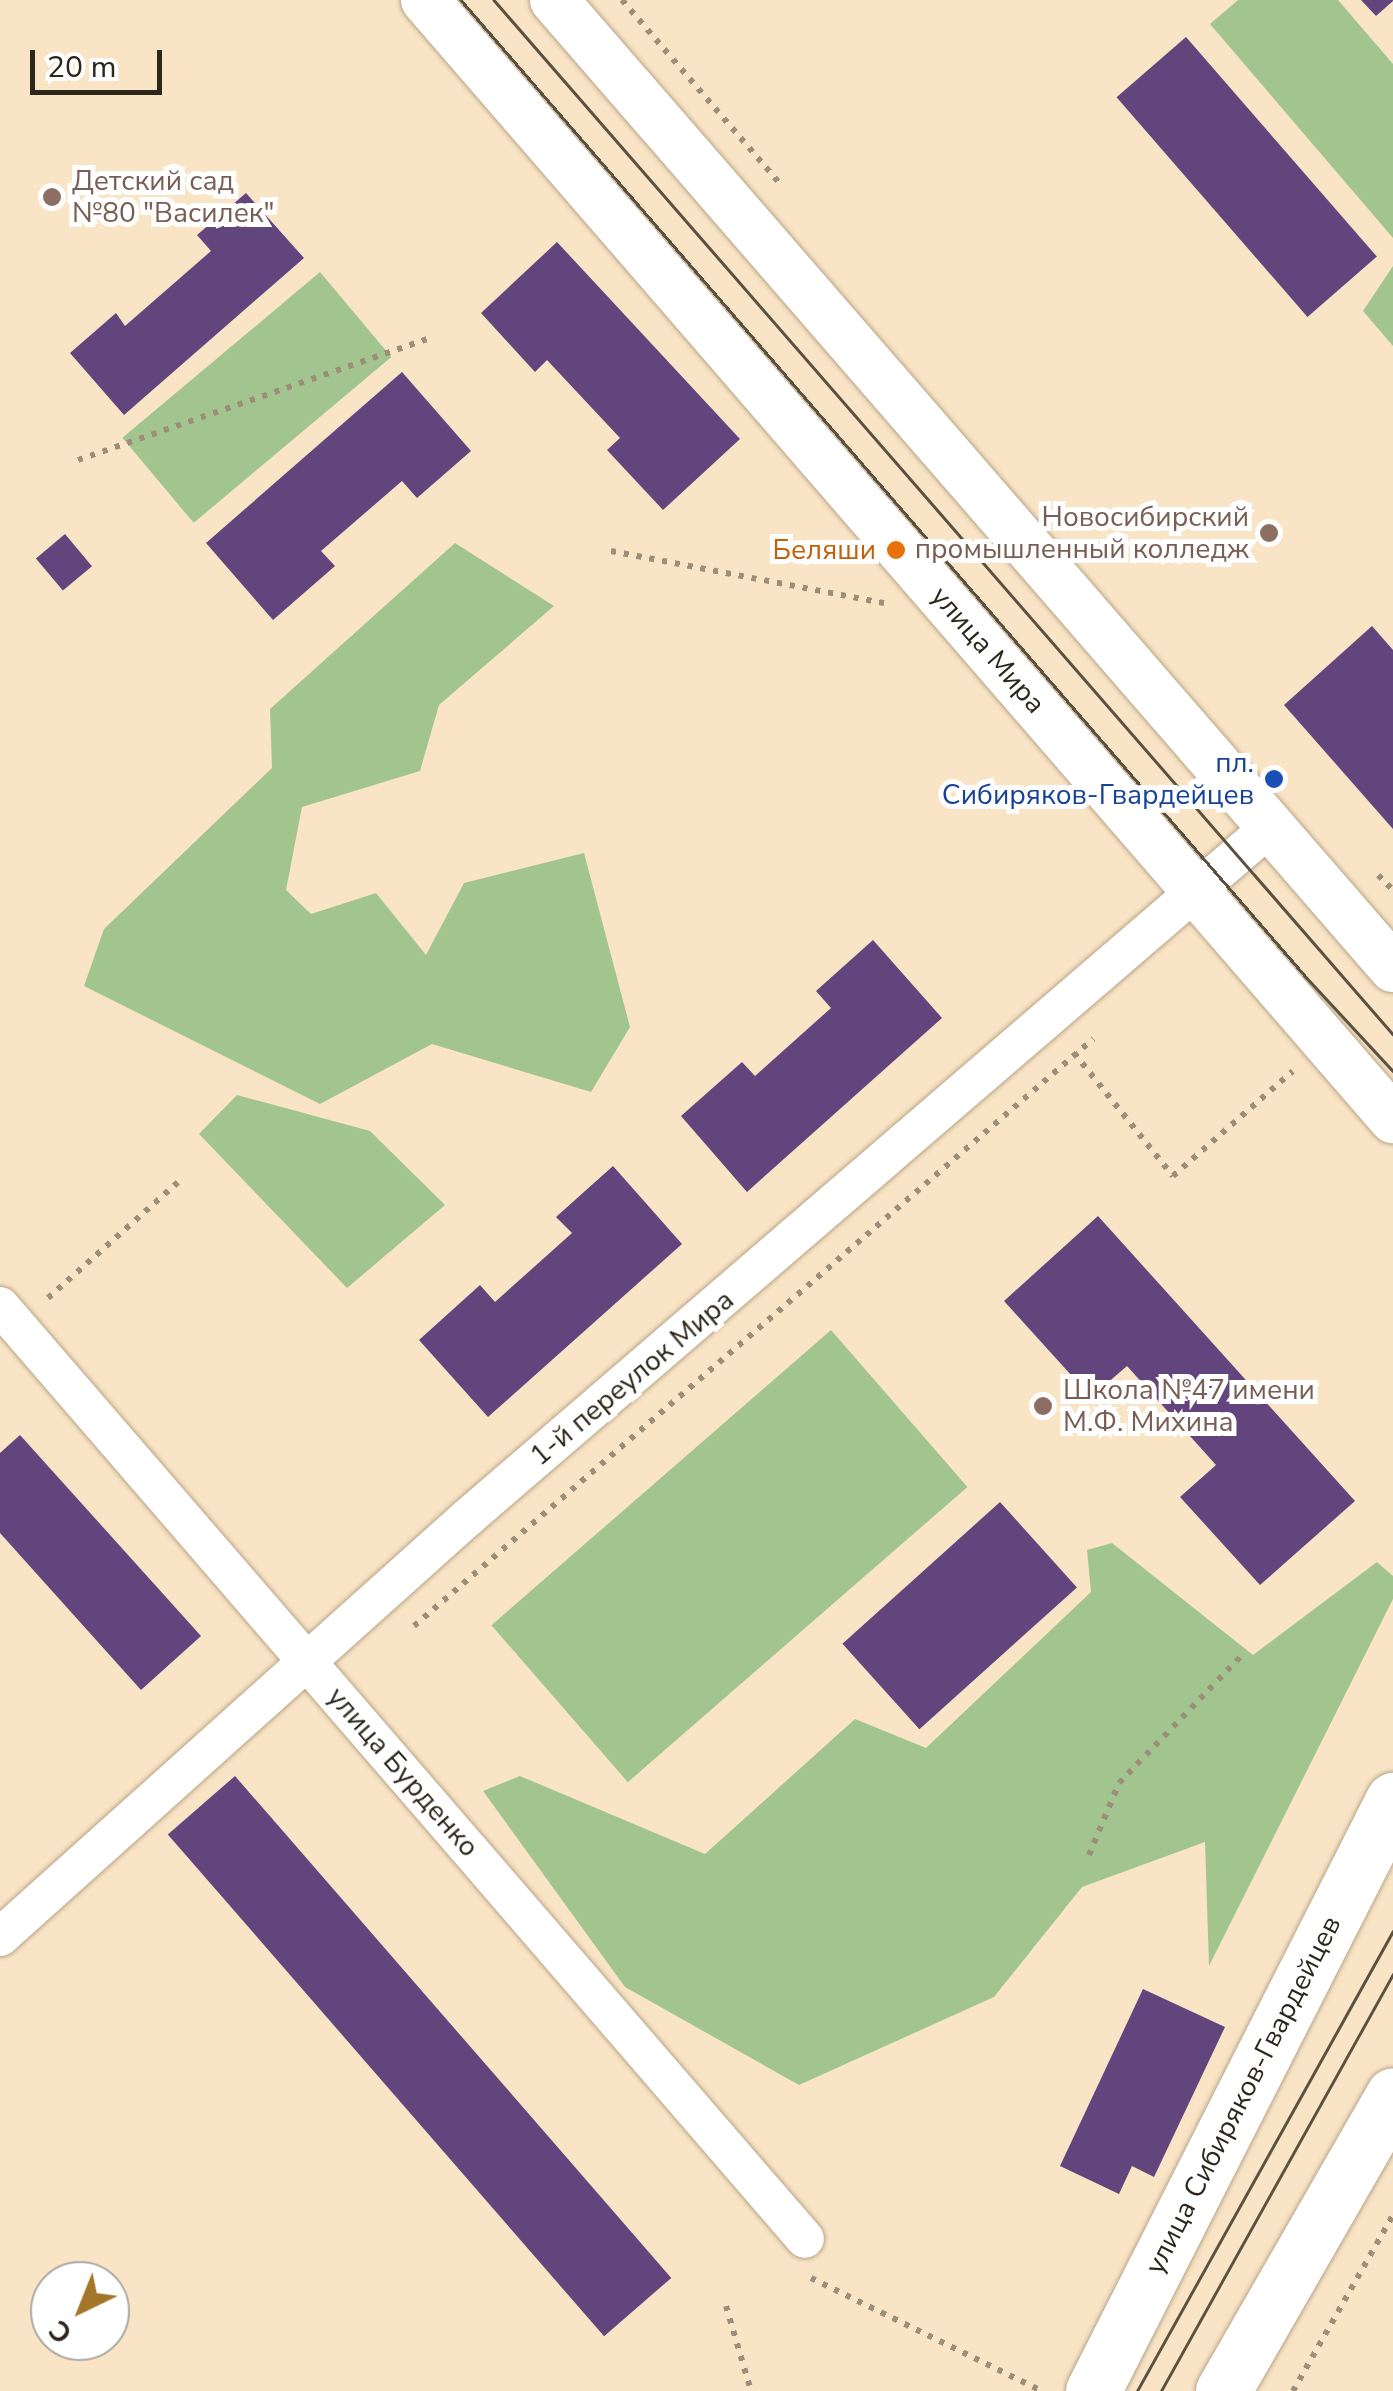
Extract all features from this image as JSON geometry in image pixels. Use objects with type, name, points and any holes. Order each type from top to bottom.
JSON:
[{"type":"main road","name":"улица Сибиряков-Гвардейцев","points":[[1092,2391],[1393,1800]]},
{"type":"main road","points":[[1222,2391],[1393,2095]]},
{"type":"street","name":"улица Мира","points":[[425,0],[1393,1120]]},
{"type":"street","points":[[554,0],[1393,968]]},
{"type":"street","name":"1-й переулок Мира","points":[[0,1937],[468,1518],[1270,826]]},
{"type":"street","name":"улица Бурденко","points":[[8,1316],[309,1663],[800,2255]]},
{"type":"path","points":[[78,460],[428,340]]},
{"type":"path","points":[[611,551],[904,607]]},
{"type":"path","points":[[1052,1018],[1076,1055],[1172,1176],[1289,1075]]},
{"type":"path","points":[[401,1638],[1105,1028]]},
{"type":"path","points":[[8,1316],[178,1182]]},
{"type":"path","points":[[1089,1856],[1119,1783],[1242,1655]]},
{"type":"path","points":[[1293,2391],[1393,2215]]},
{"type":"path","points":[[800,2255],[1042,2391]]},
{"type":"path","points":[[726,2306],[752,2391]]},
{"type":"green space","points":[[1238,0],[1338,0],[1393,64],[1393,238],[1210,24]]},
{"type":"green space","points":[[1393,266],[1393,346],[1363,311]]},
{"type":"green space","points":[[320,272],[391,357],[194,523],[122,438]]},
{"type":"green space","points":[[455,543],[554,606],[439,705],[420,771],[302,807],[286,890],[311,914],[376,893],[426,955],[464,883],[584,853],[630,1027],[591,1092],[432,1044],[320,1104],[84,986],[104,929],[272,768],[270,709]]},
{"type":"green space","points":[[237,1095],[370,1131],[445,1205],[347,1288],[199,1134]]},
{"type":"green space","points":[[831,1330],[967,1487],[628,1782],[491,1625]]},
{"type":"green space","points":[[1112,1543],[1253,1655],[1377,1562],[1393,1576],[1393,1599],[1209,1966],[1205,1842],[1082,1887],[994,1997],[799,2085],[625,1987],[483,1791],[520,1776],[705,1854],[855,1719],[926,1748],[1091,1592],[1087,1550]]},
{"type":"building","points":[[1361,0],[1393,0],[1393,1],[1376,16]]},
{"type":"building","points":[[1186,37],[1377,257],[1307,317],[1117,97]]},
{"type":"building","points":[[246,193],[304,258],[124,415],[70,353],[116,313],[125,326],[211,251],[197,235]]},
{"type":"building","points":[[557,242],[740,439],[663,510],[607,450],[620,438],[547,360],[535,372],[481,313]]},
{"type":"building","points":[[402,372],[471,451],[417,498],[402,481],[321,551],[335,566],[273,620],[206,543]]},
{"type":"building","points":[[65,534],[92,566],[63,591],[36,558]]},
{"type":"building","points":[[1372,626],[1393,650],[1393,829],[1284,705]]},
{"type":"building","points":[[873,940],[942,1018],[747,1192],[681,1116],[742,1062],[755,1076],[831,1008],[816,991]]},
{"type":"building","points":[[613,1166],[682,1244],[488,1417],[419,1340],[480,1285],[495,1302],[572,1233],[556,1217]]},
{"type":"building","points":[[1098,1216],[1355,1501],[1260,1585],[1180,1497],[1216,1465],[1127,1366],[1091,1397],[1004,1301]]},
{"type":"building","points":[[20,1435],[201,1636],[141,1690],[0,1533],[0,1453]]},
{"type":"building","points":[[1000,1502],[1077,1587],[919,1729],[842,1644]]},
{"type":"building","points":[[235,1776],[671,2278],[604,2336],[168,1834]]},
{"type":"building","points":[[1143,1989],[1225,2027],[1154,2177],[1132,2166],[1119,2194],[1060,2166]]},
{"type":"tram line","points":[[461,0],[1306,977],[1393,1071]]},
{"type":"tram line","points":[[494,0],[1393,1034]]},
{"type":"tram line","points":[[1137,2391],[1393,1931]]},
{"type":"tram line","points":[[1161,2391],[1393,1974]]},
{"type":"place","name":"Детский сад №80 \"Василек\"","points":[[52,197]]},
{"type":"place","name":"Новосибирский промышленный колледж","points":[[1269,533]]},
{"type":"place","name":"Беляши","points":[[896,550]]},
{"type":"place","name":"пл. Сибиряков-Гвардейцев","points":[[1274,779]]},
{"type":"place","name":"Школа №47 имени М.Ф. Михина","points":[[1043,1406]]}]
